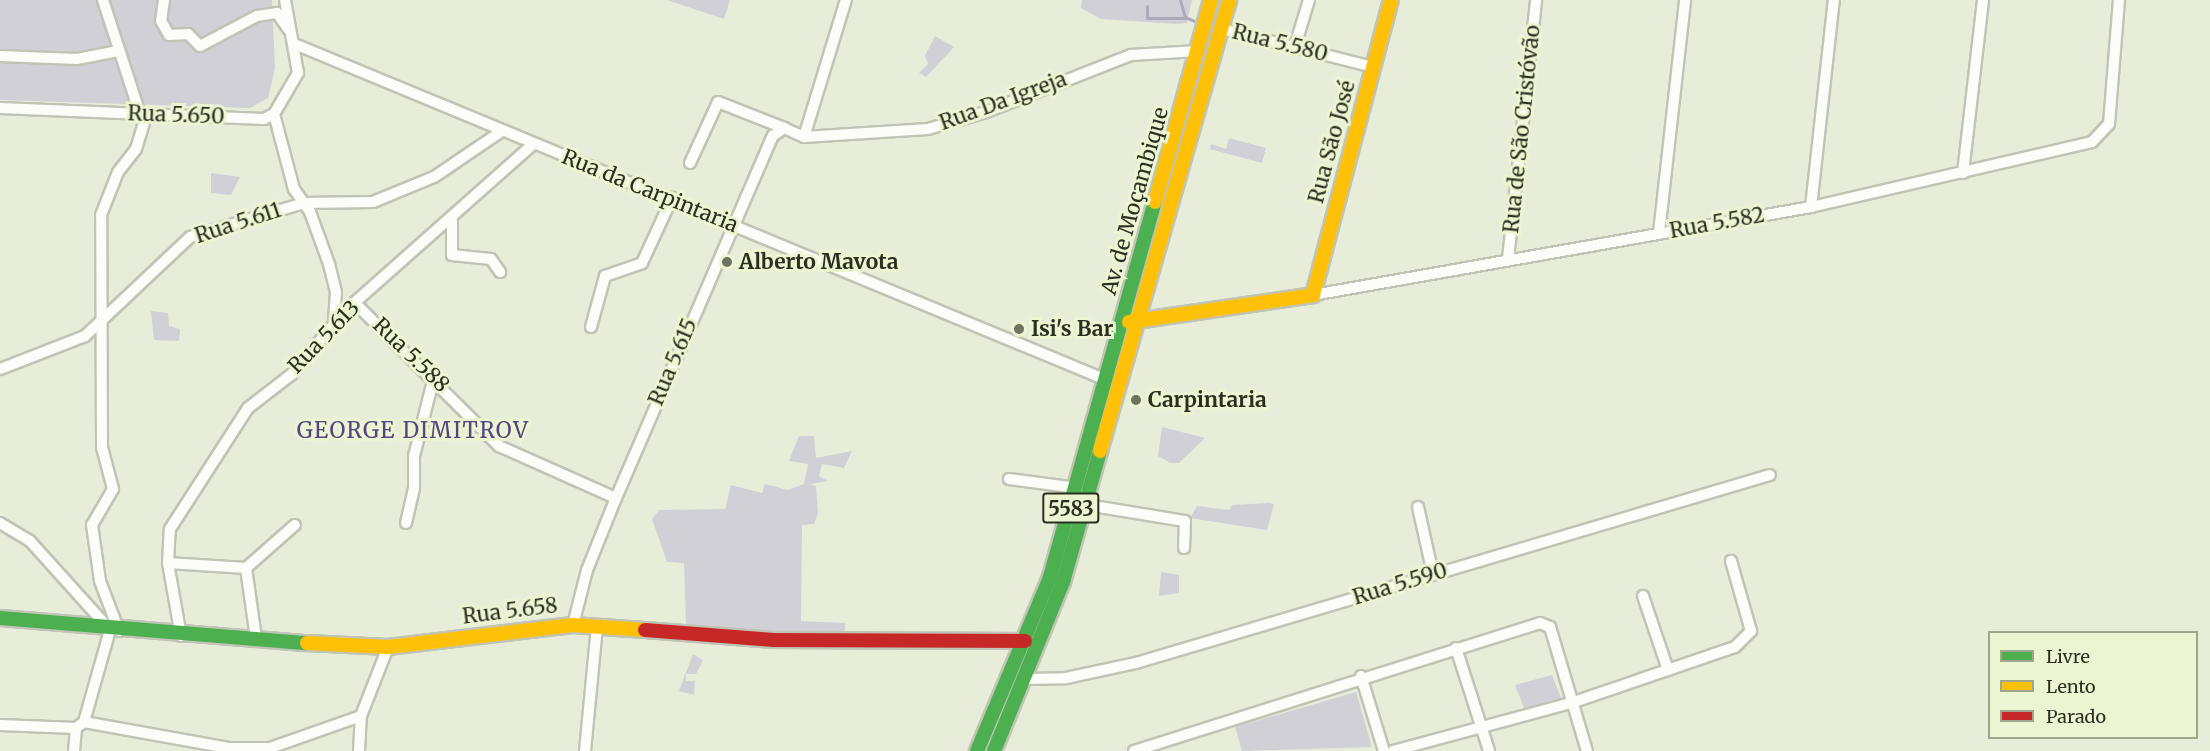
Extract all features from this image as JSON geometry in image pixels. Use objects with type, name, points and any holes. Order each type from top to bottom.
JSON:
[{"type":"main road","name":"Av. de Moçambique","points":[[977,751],[1026,641],[1077,488],[1104,379],[1123,322],[1211,0]]},
{"type":"main road","name":"Av. de Moçambique","points":[[994,751],[1027,679],[1087,505],[1140,323],[1222,29],[1228,0]]},
{"type":"main road","name":"Rua São José","points":[[1313,296],[1391,0]]},
{"type":"main road","points":[[1123,322],[1140,323],[1313,296]]},
{"type":"main road","name":"Rua 5.658","points":[[0,618],[181,636],[256,638],[388,647],[573,625],[774,640],[1026,641]]},
{"type":"street","points":[[75,751],[80,725],[115,631],[100,581],[92,525],[112,489],[102,447],[100,215],[114,180],[136,150],[143,114],[118,51],[103,0]]},
{"type":"street","points":[[164,0],[161,21],[169,36],[188,34],[200,46],[257,16],[277,14],[290,31],[297,45],[298,73],[274,114],[294,189],[304,203],[329,264],[336,292],[334,323]]},
{"type":"street","points":[[285,0],[290,31]]},
{"type":"street","points":[[690,163],[718,102],[804,137],[846,0]]},
{"type":"street","points":[[1295,46],[1309,0]]},
{"type":"street","name":"Rua de São Cristóvão","points":[[1508,259],[1536,0]]},
{"type":"street","points":[[1659,233],[1685,0]]},
{"type":"street","points":[[1811,207],[1834,0]]},
{"type":"street","points":[[1963,173],[1983,0]]},
{"type":"street","name":"Rua 5.582","points":[[1313,296],[1508,259],[1811,207],[2092,142],[2109,124],[2119,0]]},
{"type":"street","name":"Rua 5.580","points":[[1222,29],[1373,67]]},
{"type":"street","name":"Rua da Carpintaria","points":[[297,45],[533,144],[672,198],[1104,379]]},
{"type":"street","points":[[0,56],[77,58],[118,51]]},
{"type":"street","name":"Rua Da Igreja","points":[[804,137],[938,126],[1131,55],[1198,51]]},
{"type":"street","name":"Rua 5.650","points":[[0,108],[264,119],[274,114]]},
{"type":"street","name":"Rua 5.615","points":[[573,625],[587,570],[762,151],[784,128]]},
{"type":"street","name":"Rua 5.611","points":[[0,369],[85,336],[190,237],[304,203],[374,202],[434,177],[502,131]]},
{"type":"street","name":"Rua 5.613","points":[[181,636],[168,563],[175,517],[249,408],[292,374],[334,323],[452,221],[533,144]]},
{"type":"street","points":[[591,327],[605,276],[642,263],[672,198]]},
{"type":"street","points":[[452,221],[452,255],[490,259],[500,272]]},
{"type":"street","name":"Rua 5.588","points":[[356,304],[434,377],[500,446],[616,498]]},
{"type":"street","points":[[406,523],[414,488],[414,456],[434,377]]},
{"type":"street","name":"Rua 5.590","points":[[1027,679],[1106,671],[1770,475]]},
{"type":"street","points":[[1009,479],[1077,488]]},
{"type":"street","points":[[1087,505],[1185,521],[1184,548]]},
{"type":"street","points":[[1418,507],[1433,574]]},
{"type":"street","points":[[0,523],[30,541],[115,631]]},
{"type":"street","points":[[168,563],[246,568],[295,525]]},
{"type":"street","points":[[1393,751],[1483,729],[1574,702],[1746,640],[1751,632],[1731,561]]},
{"type":"street","points":[[246,568],[256,638]]},
{"type":"street","points":[[1643,596],[1668,670]]},
{"type":"street","points":[[1134,751],[1361,676],[1545,623],[1574,702],[1587,751]]},
{"type":"street","points":[[585,751],[597,627]]},
{"type":"street","points":[[360,751],[361,716],[388,647]]},
{"type":"street","points":[[1456,648],[1489,751]]},
{"type":"street","points":[[1361,676],[1384,751]]},
{"type":"street","points":[[0,725],[80,725],[229,748],[270,748],[361,716]]},
{"type":"street","points":[[218,751],[229,748]]},
{"type":"shaded area","points":[[0,0],[272,0],[275,68],[268,98],[250,108],[0,100]]},
{"type":"shaded area","points":[[667,0],[730,0],[724,19]]},
{"type":"shaded area","points":[[1082,0],[1192,0],[1187,23],[1177,24],[1101,19],[1081,8]]},
{"type":"shaded area","points":[[935,36],[954,47],[926,77],[919,73],[928,64],[925,56]]},
{"type":"shaded area","points":[[1229,138],[1266,148],[1262,163],[1210,149],[1211,144],[1226,149]]},
{"type":"shaded area","points":[[211,173],[240,177],[231,195],[211,193]]},
{"type":"shaded area","points":[[151,311],[168,313],[169,326],[180,329],[179,341],[154,340]]},
{"type":"shaded area","points":[[1162,427],[1205,438],[1179,463],[1170,463],[1158,456]]},
{"type":"shaded area","points":[[799,436],[814,436],[816,458],[852,451],[844,468],[822,464],[819,476],[828,481],[810,484],[816,486],[818,513],[814,524],[802,525],[801,621],[845,623],[845,636],[686,626],[684,563],[667,562],[652,519],[659,510],[725,509],[731,485],[762,493],[765,484],[788,490],[804,484],[808,464],[789,461]]},
{"type":"shaded area","points":[[1274,504],[1267,530],[1190,518],[1197,506],[1229,510],[1232,505]]},
{"type":"shaded area","points":[[1161,572],[1179,575],[1179,593],[1159,596]]},
{"type":"shaded area","points":[[693,654],[703,660],[696,674],[686,674],[686,681],[695,681],[694,695],[679,691]]},
{"type":"shaded area","points":[[1552,675],[1562,700],[1525,710],[1515,685]]},
{"type":"shaded area","points":[[1356,692],[1372,747],[1242,751],[1235,727]]},
{"type":"waterway","points":[[1180,0],[1185,17],[1197,22]]},
{"type":"waterway","points":[[1147,6],[1147,18],[1187,18]]},
{"type":"waterway","points":[[708,209],[870,277]]},
{"type":"traffic: fast","points":[[977,751],[1050,577],[1155,202]]},
{"type":"traffic: fast","points":[[994,751],[1063,582],[1100,451]]},
{"type":"traffic: fast","points":[[0,618],[307,643]]},
{"type":"traffic: slow","points":[[1155,202],[1211,0]]},
{"type":"traffic: slow","points":[[1100,451],[1229,0]]},
{"type":"traffic: slow","points":[[1129,322],[1313,295],[1391,0]]},
{"type":"traffic: slow","points":[[307,643],[388,647],[573,625],[645,630]]},
{"type":"traffic: jam","points":[[645,630],[774,640],[1025,641]]},
{"type":"place","name":"Alberto Mavota","points":[[727,262]]},
{"type":"place","name":"Isi's Bar","points":[[1019,329]]},
{"type":"place","name":"Carpintaria","points":[[1136,400]]},
{"type":"district","name":"GEORGE DIMITROV","points":[[413,431]]}]
